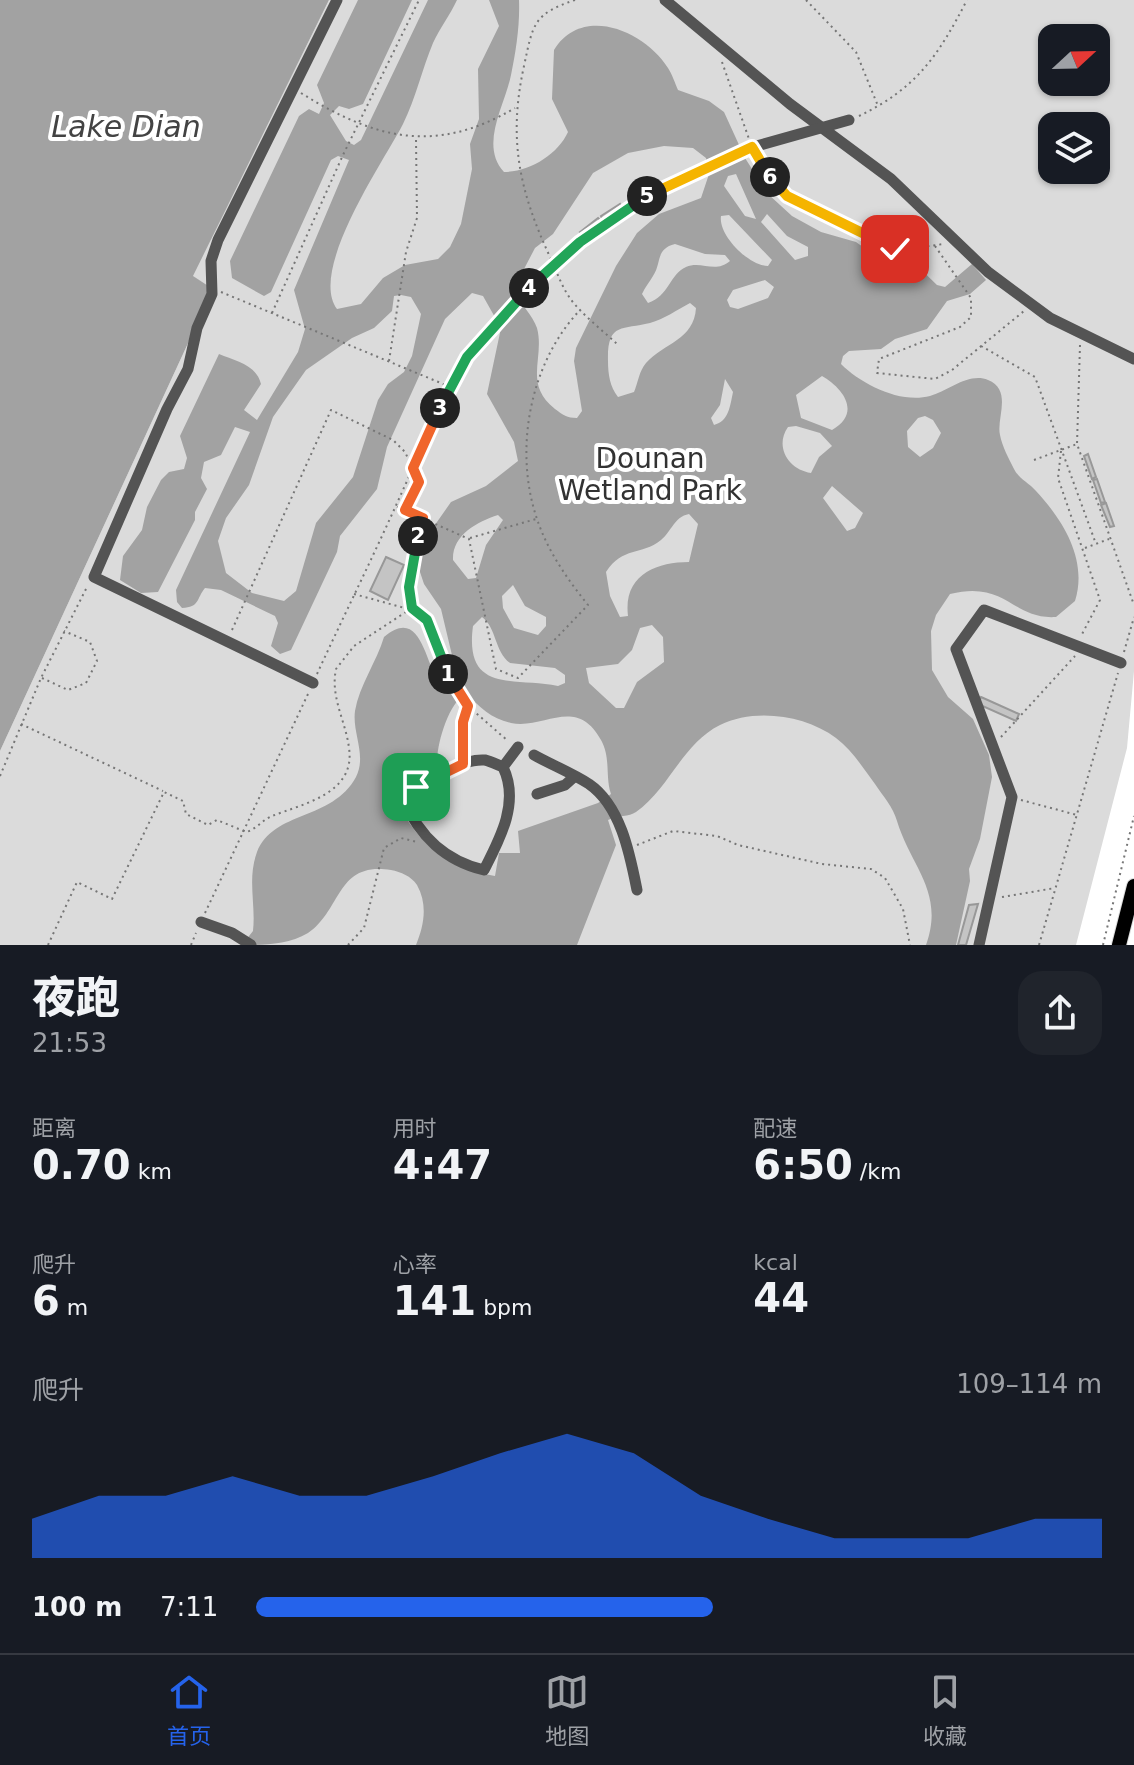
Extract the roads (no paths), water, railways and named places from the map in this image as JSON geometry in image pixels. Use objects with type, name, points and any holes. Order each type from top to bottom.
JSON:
[{"type":"main road","points":[[1119,945],[1134,886]]},
{"type":"street","points":[[313,683],[94,577],[167,409],[188,369],[193,341],[213,288],[211,261],[218,240],[337,0]]},
{"type":"street","points":[[665,0],[891,179],[955,241],[1031,305],[1081,334],[1134,359]]},
{"type":"street","points":[[749,148],[849,120]]},
{"type":"street","points":[[979,945],[1012,797],[956,649],[984,610],[1121,663]]},
{"type":"street","points":[[503,767],[518,747]]},
{"type":"street","points":[[534,755],[588,784],[605,800],[627,849],[637,890]]},
{"type":"street","points":[[484,760],[503,767],[510,789],[504,832],[484,870],[457,861],[430,841],[418,828],[404,800],[419,783],[463,764],[484,760]]},
{"type":"street","points":[[537,794],[565,785],[574,777]]},
{"type":"street","points":[[201,922],[232,933],[251,945]]},
{"type":"water","name":"Lake Dian","points":[[0,0],[329,0],[193,276],[213,289],[0,751]]},
{"type":"water","points":[[358,0],[412,0],[363,104],[349,109],[339,106],[330,115],[346,141],[354,145],[361,140],[428,0],[457,0],[433,43],[403,124],[340,243],[332,269],[331,291],[337,309],[361,304],[383,278],[405,265],[438,259],[450,247],[461,224],[472,169],[470,144],[479,119],[478,69],[499,26],[489,0],[519,0],[513,66],[494,137],[497,161],[504,172],[524,169],[542,160],[557,148],[568,132],[552,99],[554,50],[566,36],[580,28],[613,28],[644,43],[658,55],[678,90],[709,101],[724,112],[745,158],[768,194],[792,216],[821,232],[856,242],[877,257],[909,258],[937,285],[945,287],[972,264],[986,280],[970,294],[947,301],[927,329],[895,339],[881,349],[849,351],[843,356],[841,364],[870,385],[906,397],[930,396],[973,378],[988,380],[996,385],[1002,398],[999,428],[1002,444],[1019,476],[1036,491],[1064,528],[1078,571],[1075,601],[1056,617],[1029,613],[997,596],[969,591],[950,594],[936,615],[931,631],[932,670],[948,697],[973,719],[989,755],[992,777],[980,839],[969,869],[970,881],[956,945],[926,945],[931,910],[924,880],[890,806],[852,754],[824,730],[795,719],[764,716],[734,720],[707,733],[695,743],[648,802],[633,814],[608,820],[616,845],[577,945],[416,945],[424,915],[423,900],[417,885],[398,872],[373,869],[350,880],[328,912],[308,933],[284,942],[242,945],[253,931],[254,862],[265,839],[289,821],[333,801],[346,791],[356,777],[360,752],[355,711],[384,637],[396,629],[406,628],[420,640],[437,678],[456,672],[441,609],[424,584],[419,569],[423,542],[451,502],[486,486],[518,461],[514,442],[487,394],[501,328],[483,296],[472,293],[445,319],[387,447],[377,489],[340,536],[337,552],[291,650],[280,654],[271,646],[278,623],[275,616],[221,590],[205,588],[195,604],[188,607],[182,608],[177,602],[176,590],[250,432],[235,427],[221,455],[204,462],[201,478],[207,489],[195,512],[195,520],[158,592],[141,593],[120,580],[123,556],[142,530],[147,507],[161,480],[169,472],[184,469],[187,458],[180,436],[219,354],[244,364],[258,377],[261,384],[244,410],[257,420],[298,352],[305,329],[294,290],[349,160],[338,156],[331,160],[271,292],[264,296],[232,278],[230,261],[299,116],[309,109],[319,114],[324,103],[317,85]],"holes":[[[664,146],[693,148],[706,158],[709,174],[701,198],[659,214],[637,233],[616,266],[576,348],[574,361],[582,411],[577,418],[565,416],[545,400],[537,380],[537,328],[512,292],[535,248],[553,234],[593,173],[628,153]],[[736,174],[756,219],[745,216],[724,186],[728,176]],[[767,214],[787,236],[808,247],[808,256],[795,260],[761,222]],[[729,215],[772,260],[768,266],[760,265],[744,255],[724,232],[721,216]],[[675,244],[705,254],[725,255],[730,261],[713,267],[686,267],[661,295],[648,303],[642,294],[656,271],[662,253]],[[765,280],[774,287],[768,298],[738,309],[730,307],[727,300],[733,290]],[[394,296],[411,297],[421,314],[412,356],[404,372],[388,384],[378,400],[353,477],[316,523],[296,591],[284,601],[252,593],[226,573],[218,541],[226,518],[249,485],[273,417],[306,370],[352,338],[374,328],[392,311]],[[690,303],[696,308],[694,319],[684,334],[646,363],[634,392],[618,397],[608,371],[610,340],[618,330],[655,321]],[[822,376],[837,387],[848,409],[841,423],[832,430],[801,418],[796,395]],[[725,379],[733,392],[731,402],[726,416],[714,425],[711,418],[720,405]],[[925,416],[933,420],[941,433],[933,448],[920,457],[908,447],[907,431],[918,418]],[[796,426],[820,433],[832,446],[819,457],[811,473],[796,467],[783,450],[788,427]],[[832,486],[863,513],[855,528],[847,531],[823,498]],[[689,514],[698,524],[689,562],[665,565],[644,574],[631,590],[628,616],[620,617],[610,596],[606,572],[619,558],[661,540],[676,521]],[[498,515],[503,520],[486,545],[476,578],[468,579],[453,560],[457,543],[467,531]],[[513,585],[525,606],[546,617],[546,626],[538,635],[514,628],[503,608],[502,596]],[[482,617],[510,663],[555,668],[565,675],[565,683],[558,686],[509,681],[484,672],[476,663],[472,648],[473,626]],[[652,625],[663,637],[664,662],[637,682],[624,708],[616,708],[589,683],[586,668],[618,664],[632,650],[640,628]],[[466,693],[486,712],[511,723],[523,724],[559,717],[581,719],[591,727],[604,747],[611,794],[598,803],[518,831],[520,853],[499,853],[495,876],[461,866],[420,837],[394,792],[417,784],[414,762],[437,760],[450,713]]]},
{"type":"park label","name":"Dounan Wetland Park","points":[[650,474]]}]
